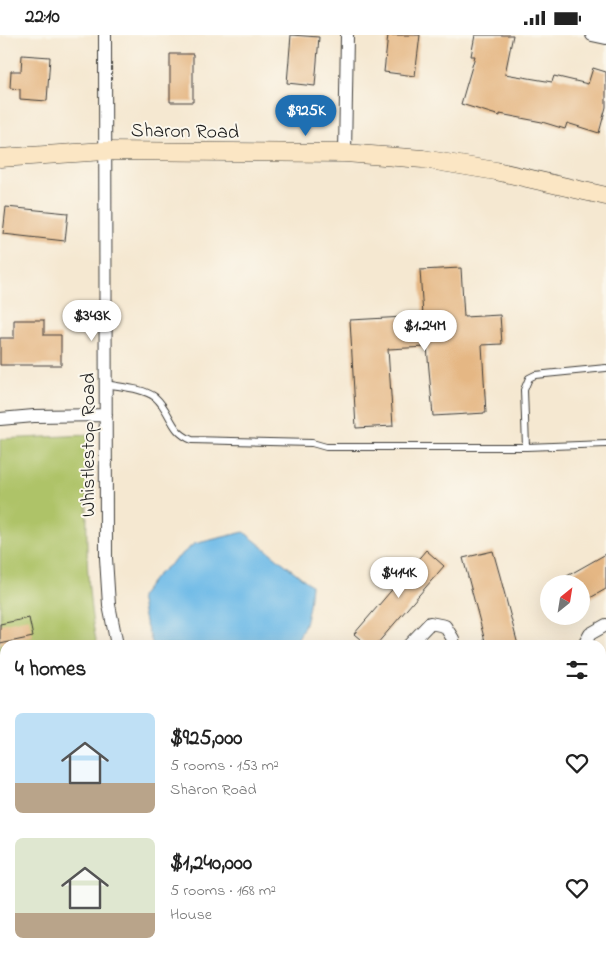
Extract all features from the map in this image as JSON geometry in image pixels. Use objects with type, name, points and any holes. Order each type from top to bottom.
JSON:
[{"type":"main road","name":"Sharon Road","points":[[0,158],[105,151],[345,153],[423,159],[478,168],[606,196]]},
{"type":"street","name":"Whistlestop Road","points":[[105,35],[106,567],[109,605],[116,640]]},
{"type":"street","points":[[345,153],[347,35]]},
{"type":"street","points":[[592,35],[606,38]]},
{"type":"street","points":[[0,419],[34,416],[106,415]]},
{"type":"street","points":[[414,640],[430,623],[445,626],[453,640]]},
{"type":"street","points":[[587,640],[590,634],[606,625]]},
{"type":"lane","points":[[526,447],[524,390],[529,378],[534,375],[606,368]]},
{"type":"lane","points":[[106,384],[153,396],[162,405],[181,436],[192,440],[312,443],[326,447],[526,447],[606,444]]},
{"type":"green space","points":[[88,435],[89,593],[96,640],[0,640],[0,439]]},
{"type":"water","points":[[244,532],[311,585],[305,624],[297,640],[151,640],[140,597],[156,576],[194,544]]},
{"type":"building","points":[[291,35],[319,37],[315,86],[287,83]]},
{"type":"building","points":[[388,35],[420,35],[415,76],[384,72]]},
{"type":"building","points":[[475,35],[513,35],[505,74],[552,82],[554,76],[588,84],[593,68],[606,72],[606,107],[599,133],[567,123],[565,129],[542,122],[500,114],[500,116],[461,104],[475,56],[471,56]]},
{"type":"building","points":[[170,54],[193,54],[193,102],[170,102]]},
{"type":"building","points":[[22,55],[50,57],[47,101],[20,99],[20,89],[10,88],[11,71],[21,71]]},
{"type":"building","points":[[6,207],[68,213],[65,241],[3,234]]},
{"type":"building","points":[[461,268],[464,317],[500,315],[502,344],[482,345],[486,413],[433,416],[427,347],[388,349],[393,426],[356,428],[350,320],[423,316],[420,270]]},
{"type":"building","points":[[14,320],[44,320],[44,335],[61,335],[61,365],[0,365],[0,338],[14,338]]},
{"type":"building","points":[[426,550],[444,566],[380,640],[361,640],[354,634]]},
{"type":"building","points":[[493,551],[517,640],[485,640],[463,558]]},
{"type":"building","points":[[606,554],[606,589],[590,598],[590,575],[569,575]]},
{"type":"building","points":[[29,618],[33,637],[19,640],[0,640],[0,624]]}]
